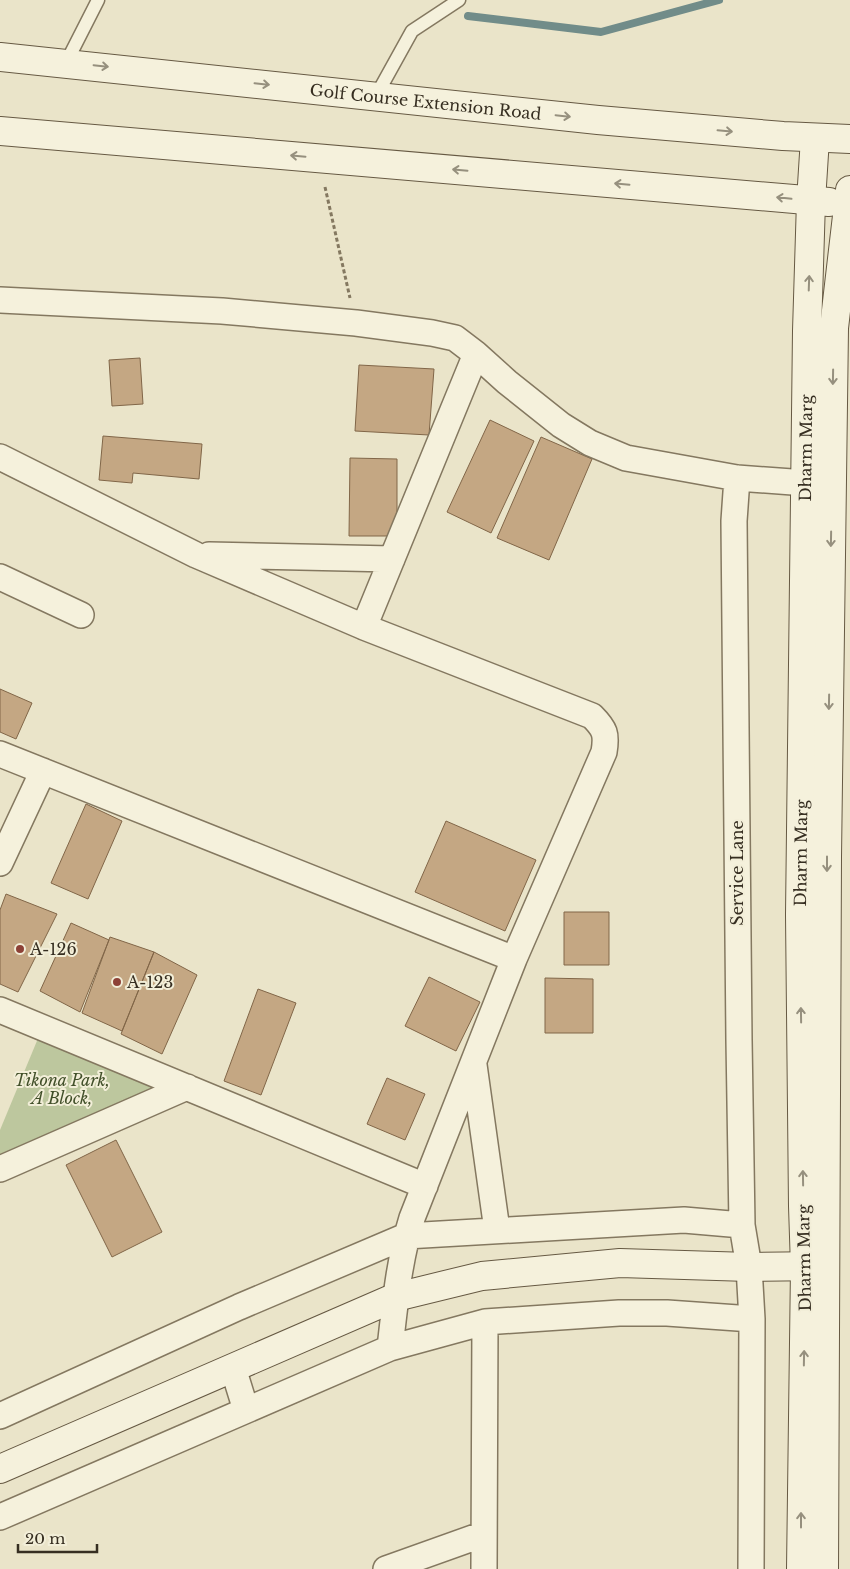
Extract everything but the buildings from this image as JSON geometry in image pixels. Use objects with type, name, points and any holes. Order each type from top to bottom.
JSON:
[{"type":"main road","name":"Golf Course Extension Road","points":[[0,56],[598,120],[783,136],[850,139]]},
{"type":"main road","points":[[0,131],[811,201],[849,199]]},
{"type":"main road","name":"Dharm Marg","points":[[815,138],[811,201],[800,915],[803,1206],[816,1266],[824,1569]]},
{"type":"main road","name":"Dharm Marg","points":[[801,1569],[816,1266],[841,441],[834,328],[849,199]]},
{"type":"main road","points":[[0,1469],[396,1297],[482,1276],[620,1263],[749,1267],[816,1266]]},
{"type":"street","points":[[0,300],[222,311],[356,322],[455,338],[561,425],[590,443],[626,458],[737,478],[806,483]]},
{"type":"street","points":[[364,626],[476,354]]},
{"type":"street","points":[[0,457],[196,555],[364,626],[592,716],[602,726],[606,740],[604,752],[514,959],[406,1236],[390,1348]]},
{"type":"street","name":"Service Lane","points":[[737,478],[734,540],[738,1040],[742,1225],[749,1267],[752,1319],[751,1569]]},
{"type":"street","points":[[196,555],[392,559]]},
{"type":"street","points":[[0,577],[82,615]]},
{"type":"street","points":[[0,754],[514,959]]},
{"type":"street","points":[[0,863],[42,772]]},
{"type":"street","points":[[0,1010],[425,1186]]},
{"type":"street","points":[[473,1062],[497,1230]]},
{"type":"street","points":[[0,1168],[187,1087]]},
{"type":"street","points":[[0,1416],[239,1307],[406,1236],[684,1220],[742,1225]]},
{"type":"street","points":[[0,1517],[390,1348],[485,1322],[619,1313],[667,1313],[752,1319]]},
{"type":"street","points":[[484,1569],[485,1322]]},
{"type":"street","points":[[233,1368],[246,1410]]},
{"type":"street","points":[[386,1569],[484,1534]]},
{"type":"lane","points":[[66,62],[98,0]]},
{"type":"lane","points":[[376,96],[412,31],[459,0]]},
{"type":"path","points":[[319,158],[356,322]]},
{"type":"green space","name":"Tikona Park, A Block,","points":[[39,1036],[169,1087],[0,1160],[0,1130]]},
{"type":"waterway","points":[[468,16],[601,32],[719,0]]},
{"type":"place","name":"A-126","points":[[20,949]]},
{"type":"place","name":"A-123","points":[[117,982]]}]
